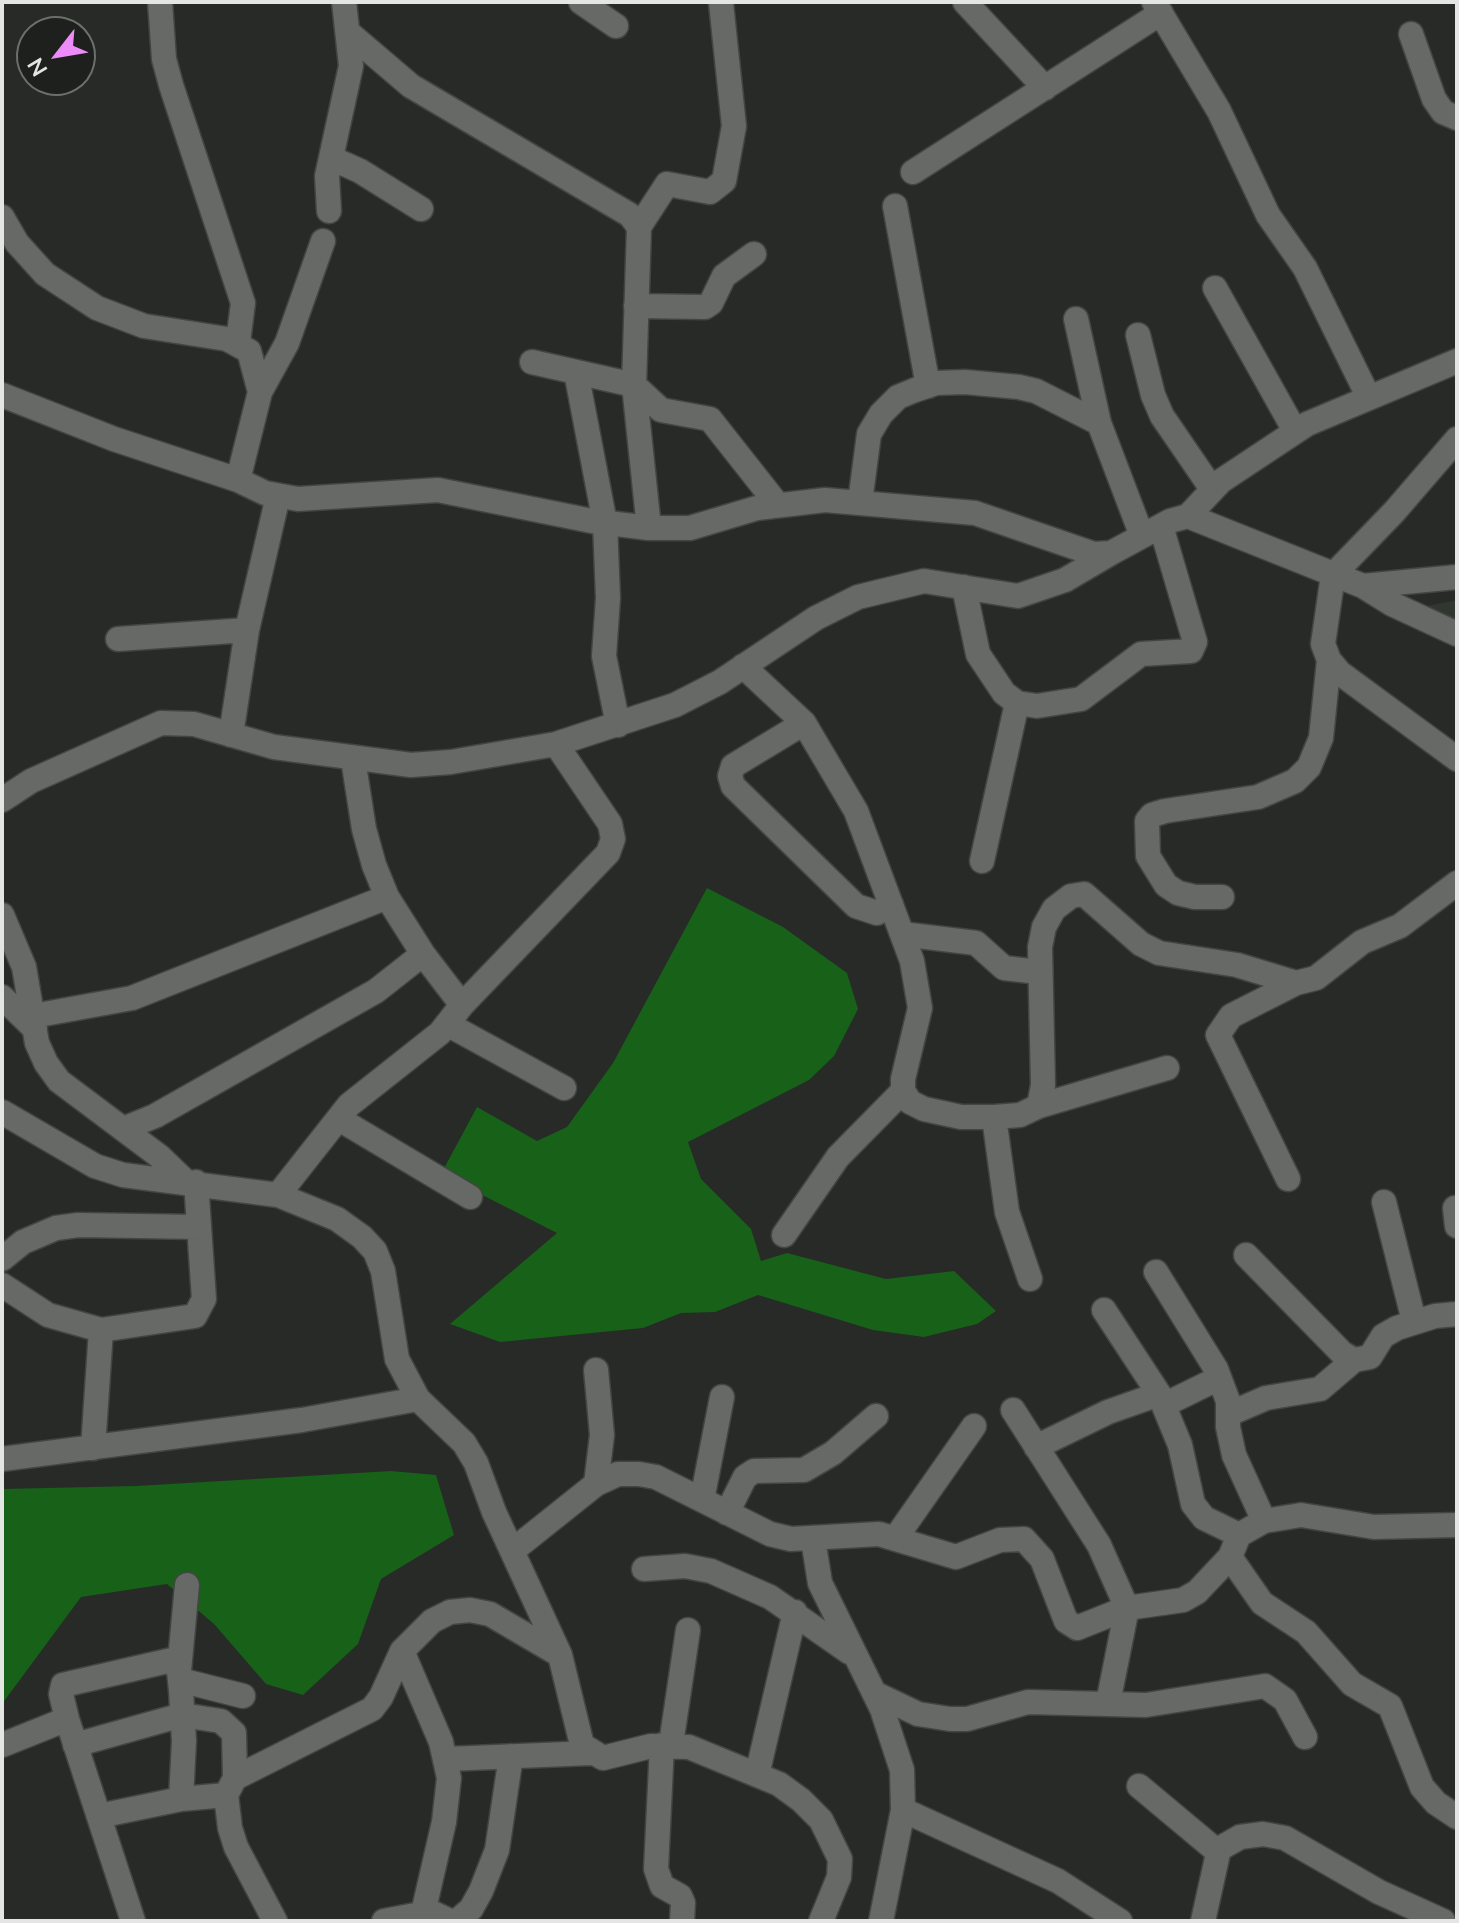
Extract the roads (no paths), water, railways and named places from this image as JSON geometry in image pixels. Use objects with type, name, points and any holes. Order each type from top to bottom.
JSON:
[{"type":"street","points":[[160,2],[164,59],[171,85],[241,293],[243,321],[238,342]]},
{"type":"street","points":[[329,211],[327,176],[348,87],[350,34],[344,2]]},
{"type":"street","points":[[581,2],[616,26]]},
{"type":"street","points":[[965,2],[1045,88]]},
{"type":"street","points":[[649,528],[634,385],[639,227],[667,184],[710,192],[724,181],[734,126],[721,3]]},
{"type":"street","points":[[913,172],[1045,88],[1157,8],[1219,111],[1268,215],[1305,268],[1369,398]]},
{"type":"street","points":[[350,34],[411,86],[630,215],[639,227]]},
{"type":"street","points":[[1411,34],[1434,99],[1443,112],[1457,118]]},
{"type":"street","points":[[331,158],[360,171],[421,209]]},
{"type":"street","points":[[895,206],[928,386]]},
{"type":"street","points":[[2,217],[17,243],[45,274],[97,308],[144,326],[238,342],[253,359],[260,392]]},
{"type":"street","points":[[238,480],[260,392],[287,343],[323,241]]},
{"type":"street","points":[[636,306],[705,307],[711,303],[724,276],[754,254]]},
{"type":"street","points":[[1215,288],[1295,431]]},
{"type":"street","points":[[964,587],[978,654],[992,679],[1017,703],[1037,706],[1081,699],[1141,654],[1191,651],[1195,642],[1190,621],[1151,531],[1099,423],[1076,319]]},
{"type":"street","points":[[1138,335],[1153,395],[1162,416],[1212,489]]},
{"type":"street","points":[[2,800],[31,781],[161,723],[194,724],[274,747],[411,765],[451,762],[556,744],[675,705],[743,666],[816,618],[858,597],[924,581],[997,596],[1038,592],[1151,531],[1188,516],[1212,489],[1295,431],[1457,361]]},
{"type":"street","points":[[532,362],[634,385],[661,410],[699,415],[718,425],[777,504]]},
{"type":"street","points":[[576,372],[605,523],[608,598],[604,656],[618,725]]},
{"type":"street","points":[[860,502],[869,434],[881,414],[898,397],[928,386],[965,382],[1019,387],[1036,391],[1099,423]]},
{"type":"street","points":[[2,395],[114,439],[278,496],[298,499],[438,490],[605,523],[649,528],[707,525],[777,504],[825,500],[860,502],[975,513],[1062,546],[1094,554],[1111,553]]},
{"type":"street","points":[[1457,439],[1394,512],[1333,575],[1323,644],[1329,660],[1340,673],[1457,759]]},
{"type":"street","points":[[231,735],[247,630],[278,496]]},
{"type":"street","points":[[1188,516],[1363,586],[1392,604],[1457,634]]},
{"type":"street","points":[[1363,586],[1457,577]]},
{"type":"street","points":[[118,639],[247,630]]},
{"type":"street","points":[[1222,897],[1195,897],[1178,893],[1166,885],[1148,856],[1147,821],[1152,815],[1165,811],[1258,797],[1295,781],[1309,767],[1321,738],[1329,660]]},
{"type":"street","points":[[743,666],[804,723],[856,811],[912,961],[920,1008],[903,1091],[838,1157],[784,1235]]},
{"type":"street","points":[[982,861],[1017,703]]},
{"type":"street","points":[[804,723],[733,766],[730,776],[733,786],[856,906],[877,913],[891,904]]},
{"type":"street","points":[[278,1195],[364,1091],[420,1051],[608,853],[613,839],[610,824],[556,744]]},
{"type":"street","points":[[353,759],[370,853],[387,897],[423,954],[455,1014],[564,1088]]},
{"type":"street","points":[[1288,1179],[1218,1035],[1231,1016],[1323,973],[1362,942],[1400,926],[1457,883]]},
{"type":"street","points":[[1039,1106],[1043,1085],[1039,972],[1044,927],[1054,909],[1071,896],[1084,894],[1141,944],[1159,953],[1237,965],[1296,983]]},
{"type":"street","points":[[34,1023],[132,998],[387,897]]},
{"type":"street","points":[[2,915],[24,967],[34,1023],[46,1063],[59,1081],[190,1182],[199,1227],[204,1299],[195,1316],[101,1330],[48,1315],[2,1285]]},
{"type":"street","points":[[902,934],[976,943],[1004,968],[1039,972]]},
{"type":"street","points":[[123,1129],[155,1116],[376,991],[423,954]]},
{"type":"street","points":[[2,997],[34,1023]]},
{"type":"street","points":[[903,1091],[910,1102],[933,1112],[961,1117],[1020,1115],[1039,1106],[1167,1068]]},
{"type":"street","points":[[2,1112],[95,1166],[123,1175],[278,1195],[337,1219],[375,1251],[389,1294],[390,1329],[397,1359],[418,1399],[464,1443],[476,1463],[494,1512],[560,1655],[578,1734],[591,1753]]},
{"type":"street","points":[[994,1117],[1007,1212],[1030,1279]]},
{"type":"street","points":[[339,1119],[470,1197]]},
{"type":"street","points":[[1384,1202],[1414,1321]]},
{"type":"street","points":[[2,1259],[23,1242],[56,1228],[199,1227]]},
{"type":"street","points":[[1246,1255],[1342,1353],[1354,1360]]},
{"type":"street","points":[[1156,1272],[1219,1378],[1228,1401],[1234,1455],[1264,1521]]},
{"type":"street","points":[[1104,1310],[1162,1400],[1180,1445],[1193,1504],[1235,1546],[1262,1603],[1306,1632],[1352,1684],[1390,1706],[1422,1787],[1436,1803],[1457,1817]]},
{"type":"street","points":[[1229,1414],[1266,1398],[1320,1389],[1342,1374],[1354,1360],[1370,1357],[1383,1336],[1414,1321],[1457,1314]]},
{"type":"street","points":[[93,1448],[101,1330]]},
{"type":"street","points":[[596,1370],[598,1469]]},
{"type":"street","points":[[1036,1447],[1108,1412],[1162,1400],[1219,1378]]},
{"type":"street","points":[[702,1500],[722,1397]]},
{"type":"street","points":[[2,1459],[302,1420],[418,1399]]},
{"type":"street","points":[[1013,1410],[1099,1545],[1127,1608],[1108,1703]]},
{"type":"street","points":[[727,1513],[745,1477],[754,1471],[804,1470],[833,1453],[876,1416]]},
{"type":"street","points":[[897,1536],[974,1426]]},
{"type":"street","points":[[508,1543],[598,1469]]},
{"type":"street","points":[[598,1469],[656,1477],[770,1534],[813,1539],[879,1534],[897,1536],[956,1557],[1000,1540],[1024,1539],[1042,1559],[1066,1621],[1077,1628],[1090,1626],[1127,1608],[1183,1600],[1197,1592],[1235,1546],[1264,1521],[1301,1515],[1374,1527],[1457,1525]]},
{"type":"street","points":[[813,1539],[820,1583],[874,1693],[899,1754],[903,1810],[881,1921]]},
{"type":"street","points":[[644,1569],[685,1566],[711,1571],[770,1597],[854,1656]]},
{"type":"street","points":[[181,1799],[184,1741],[179,1675],[187,1585]]},
{"type":"street","points":[[99,1816],[230,1786],[372,1709],[381,1697],[402,1651],[432,1621],[450,1612],[470,1610],[490,1614],[560,1655]]},
{"type":"street","points":[[757,1775],[795,1612]]},
{"type":"street","points":[[682,1921],[683,1903],[680,1896],[662,1886],[656,1869],[666,1745],[688,1630]]},
{"type":"street","points":[[402,1651],[447,1759],[448,1799],[423,1913]]},
{"type":"street","points":[[133,1921],[67,1719],[61,1694],[63,1685],[172,1660],[179,1675],[243,1696]]},
{"type":"street","points":[[874,1693],[918,1714],[967,1719],[1028,1702],[1146,1705],[1265,1686],[1285,1700],[1305,1737]]},
{"type":"street","points":[[75,1745],[182,1715],[230,1725],[235,1740],[230,1786],[236,1847],[275,1921]]},
{"type":"street","points":[[2,1745],[67,1719]]},
{"type":"street","points":[[447,1759],[591,1753],[603,1758],[666,1745],[723,1758],[801,1800],[834,1840],[840,1859],[839,1877],[821,1921]]},
{"type":"street","points":[[457,1921],[471,1909],[497,1850],[511,1756]]},
{"type":"street","points":[[1139,1786],[1204,1843],[1219,1849]]},
{"type":"street","points":[[903,1810],[1058,1881],[1120,1921]]},
{"type":"street","points":[[1203,1921],[1219,1849],[1240,1837],[1263,1834],[1285,1838],[1356,1881],[1443,1921]]},
{"type":"street","points":[[384,1921],[431,1912],[450,1921]]}]
